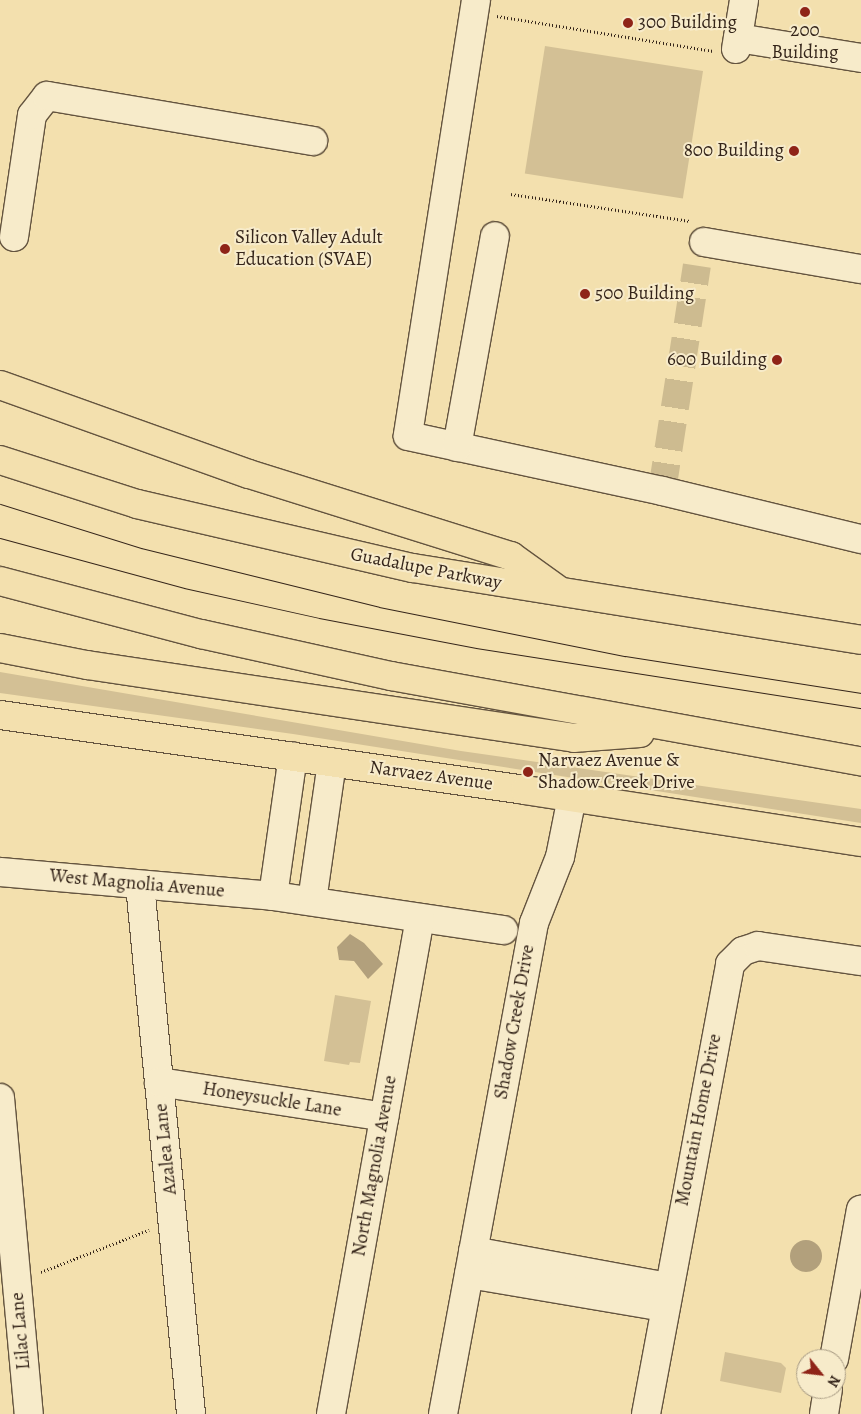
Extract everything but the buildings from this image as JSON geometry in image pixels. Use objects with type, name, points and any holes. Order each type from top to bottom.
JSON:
[{"type":"main road","points":[[0,385],[249,474],[511,556],[563,593]]},
{"type":"main road","name":"Guadalupe Parkway","points":[[0,460],[137,504],[413,568],[861,640]]},
{"type":"main road","points":[[0,581],[308,658],[679,730],[861,760]]},
{"type":"main road","points":[[0,648],[106,668],[574,738],[679,730]]},
{"type":"main road","name":"Narvaez Avenue","points":[[0,715],[572,797],[861,842]]},
{"type":"street","points":[[744,0],[731,46],[861,58]]},
{"type":"street","points":[[475,6],[408,436],[662,491],[861,537]]},
{"type":"street","points":[[14,237],[32,115],[48,96],[313,141]]},
{"type":"street","points":[[702,232],[861,269]]},
{"type":"street","points":[[457,447],[494,236]]},
{"type":"street","points":[[273,896],[293,756]]},
{"type":"street","points":[[332,762],[312,901],[504,930]]},
{"type":"street","name":"Shadow Creek Drive","points":[[443,1414],[534,922],[560,857],[572,797]]},
{"type":"street","name":"West Magnolia Avenue","points":[[0,872],[312,901]]},
{"type":"street","name":"Azalea Lane","points":[[140,884],[191,1414]]},
{"type":"street","name":"North Magnolia Avenue","points":[[331,1414],[420,918]]},
{"type":"street","name":"Mountain Home Drive","points":[[646,1414],[666,1297],[730,964],[743,951],[758,946],[861,961]]},
{"type":"street","name":"Honeysuckle Lane","points":[[159,1082],[384,1117]]},
{"type":"street","name":"Lilac Lane","points":[[0,1098],[29,1414]]},
{"type":"street","points":[[836,1349],[861,1210]]},
{"type":"street","points":[[471,1262],[666,1297]]},
{"type":"street","points":[[824,1414],[826,1399]]},
{"type":"path","points":[[475,6],[731,46]]},
{"type":"path","points":[[511,194],[702,232]]},
{"type":"path","points":[[31,1275],[158,1227]]},
{"type":"shaded area","points":[[545,46],[703,71],[683,198],[525,173]]},
{"type":"shaded area","points":[[0,672],[461,751],[861,809],[861,823],[293,734],[0,693]]},
{"type":"shaded area","points":[[350,934],[364,943],[383,964],[368,979],[354,961],[339,960],[337,947]]},
{"type":"shaded area","points":[[335,995],[371,1001],[360,1063],[350,1062],[349,1065],[324,1061]]},
{"type":"shaded area","points":[[806,1240],[812,1241],[817,1245],[821,1250],[821,1262],[817,1267],[812,1271],[806,1272],[800,1271],[795,1267],[791,1262],[790,1256],[791,1250],[795,1245],[800,1241]]},
{"type":"shaded area","points":[[725,1352],[781,1363],[786,1368],[781,1393],[720,1381]]},
{"type":"tunnel","points":[[662,491],[697,266]]},
{"type":"tram line","points":[[0,504],[141,548],[379,607],[625,656],[861,693]]},
{"type":"tram line","points":[[0,538],[184,588],[319,618],[476,648],[861,708]]},
{"type":"place","name":"200 Building","points":[[805,12]]},
{"type":"place","name":"300 Building","points":[[628,23]]},
{"type":"place","name":"800 Building","points":[[794,151]]},
{"type":"place","name":"Silicon Valley Adult Education (SVAE)","points":[[225,249]]},
{"type":"place","name":"500 Building","points":[[585,294]]},
{"type":"place","name":"600 Building","points":[[777,360]]},
{"type":"place","name":"Narvaez Avenue & Shadow Creek Drive","points":[[528,772]]}]
